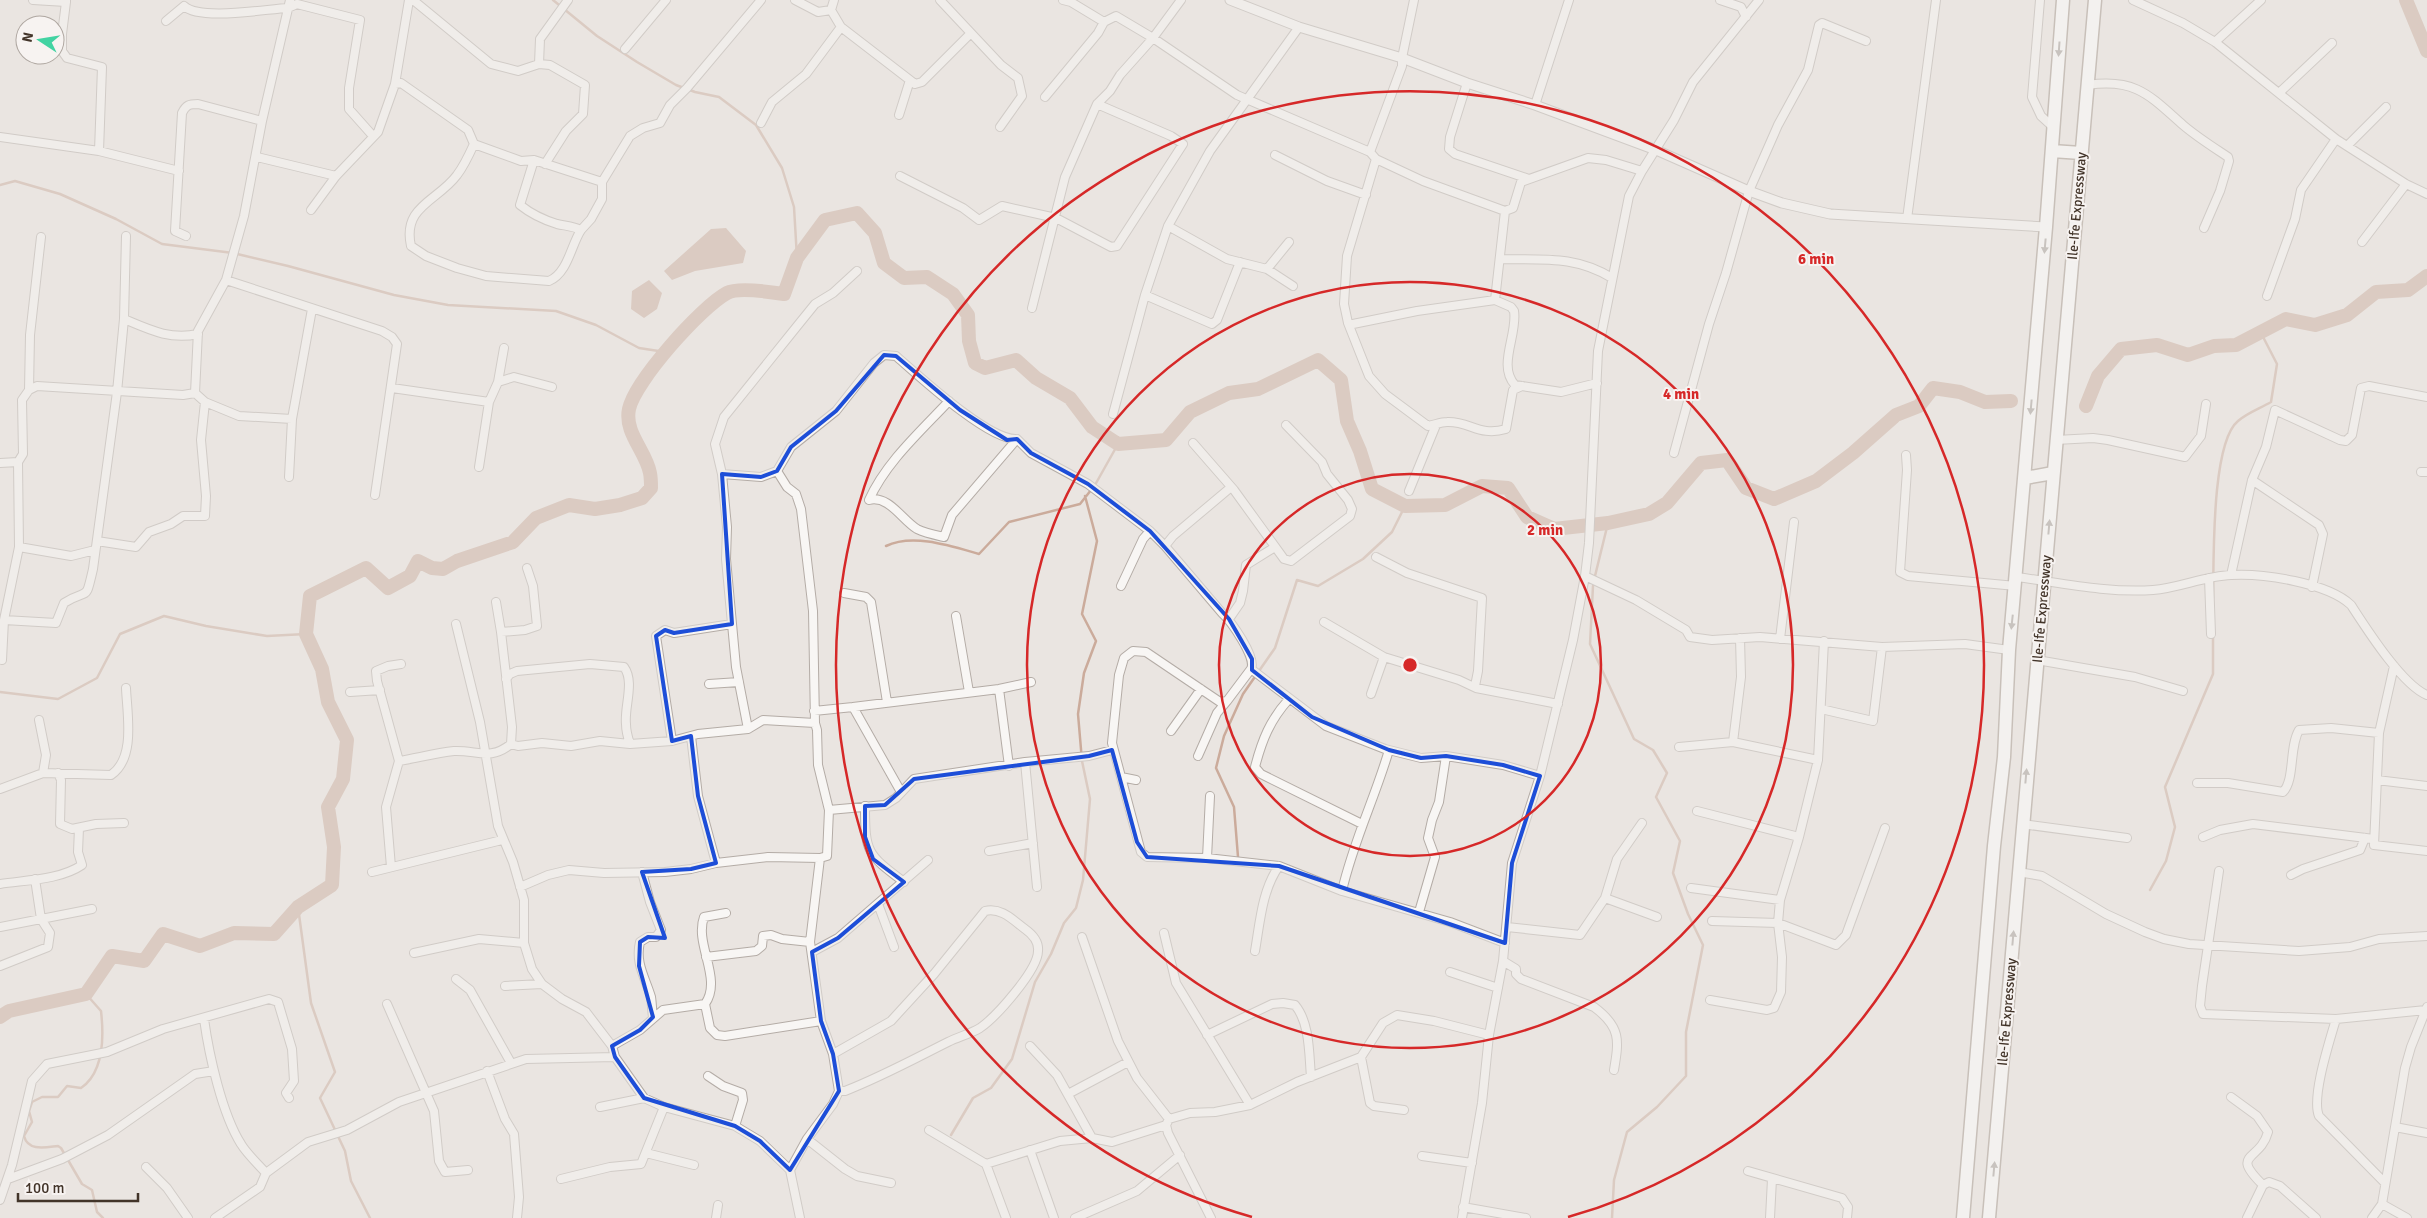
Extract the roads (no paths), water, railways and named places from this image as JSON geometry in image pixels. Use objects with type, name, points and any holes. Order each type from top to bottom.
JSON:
[{"type":"highway","name":"Ile-Ife Expressway","points":[[1963,1218],[1994,846],[2004,757],[2010,650],[2046,227],[2063,0]]},
{"type":"highway","name":"Ile-Ife Expressway","points":[[1989,1218],[2094,0]]},
{"type":"highway","points":[[2052,151],[2081,154]]},
{"type":"highway","points":[[2025,478],[2053,474]]},
{"type":"street","points":[[33,0],[66,1],[62,51],[67,58],[102,67],[99,151]]},
{"type":"street","points":[[311,210],[336,176],[378,132],[395,84],[409,0]]},
{"type":"street","points":[[413,0],[491,64],[518,71],[539,64],[550,65],[562,70],[585,85],[583,114],[566,132],[546,164]]},
{"type":"street","points":[[539,64],[540,39],[568,0]]},
{"type":"street","points":[[625,49],[666,0]]},
{"type":"street","points":[[474,144],[456,177],[416,214],[408,235],[411,246],[426,256],[486,276],[549,281],[557,276],[581,230],[591,219],[602,199],[602,182],[630,136],[643,128],[660,123],[670,105],[687,88],[761,0]]},
{"type":"street","points":[[795,0],[818,12],[831,10]]},
{"type":"street","points":[[834,0],[831,10],[842,27],[915,84],[922,82],[971,33]]},
{"type":"street","points":[[940,0],[1001,65],[1018,78],[1022,96],[1000,127]]},
{"type":"street","points":[[1063,0],[1071,2],[1104,22]]},
{"type":"street","points":[[1032,308],[1065,177],[1097,104],[1110,91],[1120,75],[1153,38],[1181,0]]},
{"type":"street","points":[[1230,0],[1299,27],[1402,58],[1535,105],[1656,150],[1749,191],[1782,202],[1830,214],[2046,227]]},
{"type":"street","points":[[1370,152],[1402,66],[1414,0]]},
{"type":"street","points":[[1535,105],[1569,0]]},
{"type":"street","points":[[1462,1218],[1472,1163],[1489,1035],[1503,961],[1512,863],[1540,776],[1558,704],[1585,576],[1589,543],[1598,351],[1629,196],[1642,171],[1674,120],[1693,82],[1759,0]]},
{"type":"street","points":[[1907,219],[1936,0]]},
{"type":"street","points":[[2040,0],[2032,97],[2041,116],[2053,127]]},
{"type":"street","points":[[2132,0],[2183,23],[2215,42],[2336,139],[2406,184],[2427,194]]},
{"type":"street","points":[[2215,42],[2261,0]]},
{"type":"street","points":[[1726,1],[1740,7],[1746,17]]},
{"type":"street","points":[[166,21],[184,3],[189,11],[209,14],[297,4],[360,20],[349,88],[349,109],[373,136]]},
{"type":"street","points":[[289,4],[262,121],[257,157],[244,216],[226,280],[214,298],[198,334],[195,393],[204,402],[239,416],[292,418]]},
{"type":"street","points":[[1045,97],[1098,33],[1104,22],[1116,16],[1153,38],[1237,95],[1370,152],[1376,159],[1423,181],[1505,211],[1514,208],[1521,182],[1588,158],[1606,160],[1642,171]]},
{"type":"street","points":[[1674,453],[1709,324],[1726,273],[1749,191],[1778,125],[1808,70],[1819,24],[1822,23],[1866,41]]},
{"type":"street","points":[[761,122],[772,102],[806,74],[842,27]]},
{"type":"street","points":[[1113,414],[1145,295],[1168,226],[1210,152],[1299,27]]},
{"type":"street","points":[[2279,93],[2332,43]]},
{"type":"street","points":[[899,115],[910,80]]},
{"type":"street","points":[[395,84],[401,82],[458,122],[468,130],[474,144],[521,161],[534,160],[602,182]]},
{"type":"street","points":[[1467,82],[1450,137],[1449,149],[1455,154],[1530,179]]},
{"type":"street","points":[[2088,85],[2114,84],[2138,89],[2152,97],[2196,136],[2228,157],[2229,161],[2220,191],[2204,228]]},
{"type":"street","points":[[186,236],[175,231],[182,113],[189,104],[198,104],[262,121]]},
{"type":"street","points":[[900,176],[963,208],[979,220],[1002,206],[1056,218],[1110,246],[1117,246],[1183,144],[1171,136],[1097,104]]},
{"type":"street","points":[[2347,146],[2386,107]]},
{"type":"street","points":[[0,137],[99,151],[179,171]]},
{"type":"street","points":[[2267,296],[2302,190],[2336,139]]},
{"type":"street","points":[[1275,155],[1327,181],[1366,194]]},
{"type":"street","points":[[257,157],[336,176]]},
{"type":"street","points":[[1376,159],[1347,256],[1344,304],[1348,323],[1369,376],[1385,394],[1428,426],[1448,422],[1480,431],[1495,432],[1506,429],[1513,390],[1522,386]]},
{"type":"street","points":[[534,160],[520,205],[528,212],[557,224],[572,226],[581,230]]},
{"type":"street","points":[[2362,242],[2406,184]]},
{"type":"street","points":[[1495,300],[1505,211]]},
{"type":"street","points":[[1168,226],[1227,258],[1255,264],[1267,269],[1292,286]]},
{"type":"street","points":[[4,620],[56,623],[64,604],[86,595],[88,591],[96,550],[117,392],[124,319],[126,236]]},
{"type":"street","points":[[29,390],[30,335],[41,238]]},
{"type":"street","points":[[1267,269],[1289,242]]},
{"type":"street","points":[[1500,259],[1566,259],[1598,270],[1612,278]]},
{"type":"street","points":[[1145,295],[1212,324],[1217,320],[1240,262]]},
{"type":"street","points":[[748,728],[739,682],[732,624],[722,474],[715,444],[724,417],[815,304],[833,293],[857,271]]},
{"type":"street","points":[[226,280],[382,331],[392,337],[397,344],[375,495]]},
{"type":"street","points":[[1348,323],[1353,324],[1417,311],[1495,300],[1512,308],[1514,311],[1513,336],[1508,358],[1510,379],[1515,384],[1561,392],[1597,383]]},
{"type":"street","points":[[289,477],[292,418],[312,309]]},
{"type":"street","points":[[124,319],[156,332],[182,337],[198,334]]},
{"type":"street","points":[[479,467],[489,402],[498,382],[504,348]]},
{"type":"street","points":[[722,474],[761,477],[777,471],[791,447],[836,411],[874,363],[884,355],[896,356],[949,401],[1007,440],[1017,439]]},
{"type":"street","points":[[498,382],[514,377],[552,387]]},
{"type":"street","points":[[2,660],[4,620],[19,547],[18,462],[23,454],[22,400],[29,390],[38,386],[182,395],[195,393]]},
{"type":"street","points":[[2231,575],[2252,480],[2266,447],[2275,410],[2346,441],[2352,435],[2361,388],[2369,386],[2427,397]]},
{"type":"street","points":[[392,388],[489,402]]},
{"type":"street","points":[[949,401],[891,466],[875,487],[869,500],[875,498],[900,511],[917,529],[944,537],[952,516],[1017,439]]},
{"type":"street","points":[[97,540],[136,547],[149,532],[171,524],[183,516],[205,516],[206,496],[201,440],[204,402]]},
{"type":"street","points":[[2056,440],[2093,438],[2185,457],[2201,436],[2206,404]]},
{"type":"street","points":[[1193,443],[1230,488],[1234,490],[1284,559],[1291,561],[1350,516],[1352,510],[1348,500],[1327,474],[1322,462],[1286,425]]},
{"type":"street","points":[[1409,491],[1436,425]]},
{"type":"street","points":[[1017,439],[1031,453],[1091,487],[1150,531],[1166,546],[1222,614],[1229,619],[1252,659],[1255,672],[1326,726],[1389,750],[1421,758],[1446,756],[1503,765],[1540,776]]},
{"type":"street","points":[[1906,455],[1907,470],[1900,572],[1908,576],[2016,582],[2044,581],[2100,589],[2154,590],[2231,575],[2258,576],[2312,587],[2342,596],[2351,605],[2394,666],[2418,692],[2427,695]]},
{"type":"street","points":[[0,463],[18,462]]},
{"type":"street","points":[[520,887],[548,875],[569,870],[604,873],[642,872],[691,869],[716,862],[768,858],[820,858],[828,856],[829,810],[818,765],[817,730],[814,711],[813,611],[805,536],[796,494],[786,488],[777,471]]},
{"type":"street","points":[[2252,480],[2319,525],[2324,534],[2312,587]]},
{"type":"street","points":[[1166,546],[1172,536],[1230,488]]},
{"type":"street","points":[[1780,639],[1794,522]]},
{"type":"street","points":[[1120,586],[1143,539],[1150,531]]},
{"type":"street","points":[[1229,619],[1243,592],[1246,565],[1275,546]]},
{"type":"street","points":[[19,547],[71,556],[96,550]]},
{"type":"street","points":[[1376,557],[1407,573],[1482,598],[1476,686]]},
{"type":"street","points":[[501,632],[525,630],[537,626],[533,586],[527,568]]},
{"type":"street","points":[[1585,576],[1636,600],[1686,630],[1690,637],[1712,640],[1760,637],[1882,647],[1965,644],[2010,650]]},
{"type":"street","points":[[2211,634],[2212,578]]},
{"type":"street","points":[[844,593],[866,596],[871,602],[887,702]]},
{"type":"street","points":[[399,761],[454,751],[486,754],[500,753],[510,744],[512,727],[496,602]]},
{"type":"street","points":[[956,616],[969,692]]},
{"type":"street","points":[[1324,622],[1384,657],[1476,686],[1558,704]]},
{"type":"street","points":[[456,624],[486,754],[498,826],[502,840],[513,862],[524,900],[524,944],[532,969],[542,984],[562,999],[586,1012],[612,1046],[615,1057],[644,1098],[664,1107],[735,1126],[760,1141],[790,1170],[800,1218]]},
{"type":"street","points":[[672,741],[656,636],[665,630],[674,633],[732,624]]},
{"type":"street","points":[[1733,742],[1741,677],[1740,638]]},
{"type":"street","points":[[1710,1000],[1767,1010],[1774,1008],[1781,992],[1782,957],[1778,923],[1780,900],[1799,837],[1818,760],[1824,641]]},
{"type":"street","points":[[1820,709],[1873,721],[1882,647]]},
{"type":"street","points":[[1227,701],[1220,702],[1146,652],[1133,651],[1124,658],[1119,675],[1112,750],[1141,852],[1147,857],[1207,858],[1279,866],[1342,891],[1419,912],[1505,943]]},
{"type":"street","points":[[1371,694],[1384,657]]},
{"type":"street","points":[[2038,660],[2135,677],[2182,691]]},
{"type":"street","points":[[391,867],[386,807],[399,761],[376,671],[400,664]]},
{"type":"street","points":[[506,679],[510,674],[517,671],[590,664],[624,667],[627,672],[626,724],[630,744]]},
{"type":"street","points":[[2394,666],[2379,733],[2375,846],[2427,851]]},
{"type":"street","points":[[1198,756],[1217,712],[1255,672]]},
{"type":"street","points":[[709,684],[739,682]]},
{"type":"street","points":[[814,711],[999,689],[1031,682]]},
{"type":"street","points":[[0,789],[43,774],[112,775],[117,771],[126,751],[126,688]]},
{"type":"street","points":[[999,689],[1009,766]]},
{"type":"street","points":[[1171,732],[1202,689]]},
{"type":"street","points":[[350,692],[380,690]]},
{"type":"street","points":[[1289,699],[1274,715],[1262,740],[1255,767],[1261,774],[1362,824]]},
{"type":"street","points":[[853,707],[901,792]]},
{"type":"street","points":[[40,720],[46,755],[43,774]]},
{"type":"street","points":[[510,744],[518,746],[542,744],[571,746],[600,741],[630,744],[672,741],[690,736],[748,728],[763,720],[815,723]]},
{"type":"street","points":[[2197,783],[2228,783],[2283,792],[2288,788],[2292,755],[2299,730],[2331,728],[2379,733]]},
{"type":"street","points":[[690,736],[698,796],[716,862]]},
{"type":"street","points":[[1679,747],[1733,742],[1818,760]]},
{"type":"street","points":[[829,810],[885,805],[914,779],[1009,766],[1025,762],[1078,758],[1112,750]]},
{"type":"street","points":[[1342,891],[1349,858],[1389,750]]},
{"type":"street","points":[[1419,912],[1435,857],[1428,838],[1439,802],[1446,756]]},
{"type":"street","points":[[1025,762],[1037,887]]},
{"type":"street","points":[[58,773],[61,780],[60,824],[72,829],[96,824],[124,823]]},
{"type":"street","points":[[1121,777],[1136,780]]},
{"type":"street","points":[[2376,780],[2427,786]]},
{"type":"street","points":[[1207,858],[1210,796]]},
{"type":"street","points":[[865,806],[865,837],[873,859],[904,882]]},
{"type":"street","points":[[1697,811],[1799,837]]},
{"type":"street","points":[[1507,927],[1580,935],[1605,898],[1617,859],[1642,823]]},
{"type":"street","points":[[2022,824],[2127,838]]},
{"type":"street","points":[[2204,837],[2220,830],[2253,824],[2374,839]]},
{"type":"street","points":[[0,884],[35,879],[76,869],[82,865],[78,852],[79,828]]},
{"type":"street","points":[[1712,921],[1778,923],[1836,946],[1843,940],[1885,828]]},
{"type":"street","points":[[2290,875],[2360,850],[2365,838]]},
{"type":"street","points":[[372,872],[502,840]]},
{"type":"street","points":[[990,850],[1033,843]]},
{"type":"street","points":[[790,1170],[807,1139],[833,1104],[839,1091],[833,1054],[821,1021],[810,942],[820,858]]},
{"type":"street","points":[[812,952],[838,938],[928,860]]},
{"type":"street","points":[[1256,950],[1267,890],[1271,876],[1279,866]]},
{"type":"street","points":[[642,872],[650,902],[662,930],[656,937],[648,937],[640,942],[638,950],[642,976],[651,997],[653,1017]]},
{"type":"street","points":[[2018,872],[2042,876],[2106,914],[2164,939],[2209,946],[2299,951],[2350,947],[2379,939],[2427,936]]},
{"type":"street","points":[[2219,872],[2200,1006],[2203,1014],[2336,1019],[2427,1009],[2411,1047],[2405,1068],[2382,1204],[2372,1218]]},
{"type":"street","points":[[0,966],[48,947],[50,934],[41,919],[35,879]]},
{"type":"street","points":[[1690,888],[1780,900]]},
{"type":"street","points":[[1605,898],[1658,917]]},
{"type":"street","points":[[878,904],[894,947]]},
{"type":"street","points":[[0,927],[92,909]]},
{"type":"street","points":[[833,1054],[891,1021],[917,994],[985,911],[992,910],[1002,913],[1034,936],[1038,951],[1031,970],[998,1013],[985,1024],[896,1069],[850,1089],[839,1091]]},
{"type":"street","points":[[726,912],[704,917],[701,926],[711,986],[709,998],[705,1004],[710,1028],[717,1035],[725,1036],[821,1021]]},
{"type":"street","points":[[1164,933],[1176,983],[1250,1105]]},
{"type":"street","points":[[706,957],[756,951],[762,946],[763,936],[771,935],[782,939],[810,942]]},
{"type":"street","points":[[1082,937],[1118,1041],[1137,1078],[1168,1122],[1180,1155],[1211,1218]]},
{"type":"street","points":[[414,953],[479,939],[524,944]]},
{"type":"street","points":[[1503,961],[1516,969],[1516,974],[1521,979],[1594,1007],[1604,1014],[1614,1028],[1618,1040],[1614,1070]]},
{"type":"street","points":[[1450,972],[1498,988]]},
{"type":"street","points":[[456,979],[470,990],[511,1063]]},
{"type":"street","points":[[505,986],[542,984]]},
{"type":"street","points":[[0,1200],[8,1179],[32,1081],[47,1064],[107,1052],[163,1029],[194,1019],[204,1019],[269,1000],[278,1002],[292,1049],[294,1081],[286,1093],[289,1098]]},
{"type":"street","points":[[387,1004],[404,1046],[428,1092],[434,1111],[439,1161],[445,1172],[468,1170]]},
{"type":"street","points":[[612,1046],[640,1030],[663,1010],[705,1004]]},
{"type":"street","points":[[1207,1035],[1272,1004],[1295,1005],[1303,1018],[1312,1077]]},
{"type":"street","points":[[986,1164],[1060,1141],[1092,1138],[1112,1142],[1190,1114],[1215,1112],[1250,1105],[1361,1057],[1383,1022],[1397,1015],[1434,1021],[1489,1035]]},
{"type":"street","points":[[204,1019],[214,1071],[229,1117],[241,1144],[266,1173]]},
{"type":"street","points":[[2336,1019],[2320,1080],[2316,1110],[2319,1116],[2385,1183]]},
{"type":"street","points":[[1030,1046],[1057,1075],[1092,1138]]},
{"type":"street","points":[[215,1218],[260,1187],[266,1173],[308,1142],[347,1130],[399,1102],[526,1059],[615,1057]]},
{"type":"street","points":[[1361,1057],[1370,1103],[1374,1106],[1404,1110]]},
{"type":"street","points":[[1068,1094],[1128,1062]]},
{"type":"street","points":[[8,1179],[62,1159],[70,1153],[108,1135],[195,1074],[214,1071]]},
{"type":"street","points":[[487,1071],[505,1119],[514,1134],[519,1197],[517,1218]]},
{"type":"street","points":[[708,1076],[723,1086],[742,1093],[743,1100],[735,1126]]},
{"type":"street","points":[[2231,1097],[2257,1116],[2268,1132],[2265,1142],[2248,1159],[2246,1164],[2250,1172],[2263,1185]]},
{"type":"street","points":[[600,1107],[644,1098]]},
{"type":"street","points":[[561,1179],[610,1167],[641,1164],[664,1107]]},
{"type":"street","points":[[2395,1127],[2427,1133]]},
{"type":"street","points":[[930,1130],[986,1164],[1006,1218]]},
{"type":"street","points":[[807,1139],[845,1169],[857,1176],[891,1183]]},
{"type":"street","points":[[1030,1150],[1054,1218]]},
{"type":"street","points":[[646,1153],[694,1165]]},
{"type":"street","points":[[1075,1218],[1136,1191],[1180,1155]]},
{"type":"street","points":[[1422,1156],[1472,1163]]},
{"type":"street","points":[[146,1167],[167,1188],[188,1218]]},
{"type":"street","points":[[1748,1171],[1842,1198],[1848,1207],[1847,1218]]},
{"type":"street","points":[[1770,1218],[1772,1178]]},
{"type":"street","points":[[2247,1218],[2263,1185],[2269,1182],[2280,1186],[2316,1218]]},
{"type":"street","points":[[2382,1204],[2407,1218]]},
{"type":"street","points":[[716,1218],[718,1206]]},
{"type":"street","points":[[1464,1207],[1526,1218]]},
{"type":"waterway","points":[[553,0],[597,36],[637,62],[676,85],[695,92],[719,97],[756,125],[782,168],[794,207],[797,258]]},
{"type":"waterway","points":[[2406,0],[2427,51]]},
{"type":"waterway","points":[[0,185],[15,181],[60,194],[116,219],[162,244],[233,253],[394,295],[448,305],[556,311],[596,325],[639,348],[665,352]]},
{"type":"waterway","points":[[0,1017],[9,1011],[86,994],[112,956],[144,961],[163,934],[200,946],[234,933],[274,934],[298,907],[332,885],[334,847],[328,807],[343,779],[347,740],[328,702],[322,669],[306,634],[310,596],[366,568],[388,588],[410,576],[418,561],[432,568],[443,569],[457,561],[513,542],[536,518],[569,505],[595,509],[620,505],[642,498],[651,488],[650,475],[648,465],[632,434],[628,418],[629,409],[643,381],[686,328],[727,293],[746,290],[784,294],[797,258],[825,220],[857,213],[875,233],[884,263],[904,278],[927,277],[953,294],[968,315],[969,341],[975,363],[985,368],[1016,360],[1036,378],[1070,398],[1092,427],[1118,444],[1166,440],[1190,412],[1229,393],[1258,389],[1318,360],[1341,380],[1347,421],[1360,451],[1372,489],[1405,506],[1445,505],[1482,486],[1508,488],[1527,517],[1554,529],[1608,523],[1649,514],[1667,503],[1701,463],[1727,460],[1746,488],[1774,499],[1816,481],[1853,453],[1896,415],[1919,406],[1933,388],[1960,392],[1985,402],[2011,401]]},
{"type":"waterway","points":[[2086,406],[2098,376],[2121,349],[2157,345],[2188,355],[2214,346],[2236,345],[2286,319],[2315,325],[2347,315],[2376,292],[2408,290],[2427,276]]},
{"type":"waterway","points":[[2213,598],[2214,532],[2218,477],[2223,453],[2229,433],[2238,421],[2271,402],[2277,364],[2260,331]]},
{"type":"waterway","points":[[886,546],[908,541],[932,542],[979,554],[1009,522],[1080,504],[1095,485],[1118,444]]},
{"type":"waterway","points":[[951,1135],[973,1098],[991,1088],[1012,1059],[1035,982],[1051,954],[1064,923],[1076,908],[1083,880],[1090,799],[1082,761],[1078,714],[1084,673],[1096,641],[1082,614],[1097,541],[1085,496]]},
{"type":"waterway","points":[[1238,857],[1234,807],[1216,768],[1224,736],[1243,694],[1275,648],[1297,580],[1318,586],[1363,559],[1392,532],[1405,506]]},
{"type":"waterway","points":[[1595,576],[1608,523]]},
{"type":"waterway","points":[[1593,586],[1590,644],[1634,739],[1653,750],[1667,773],[1656,797],[1680,841],[1673,873],[1688,914],[1703,945],[1686,1032],[1686,1076],[1657,1107],[1627,1132],[1614,1180],[1612,1218]]},
{"type":"waterway","points":[[0,692],[58,699],[97,678],[120,634],[164,616],[206,626],[267,636],[306,634]]},
{"type":"waterway","points":[[2150,890],[2166,861],[2175,827],[2165,787],[2213,674],[2213,636]]},
{"type":"waterway","points":[[298,907],[311,1003],[335,1072],[320,1098],[345,1151],[351,1181],[370,1218]]},
{"type":"waterway","points":[[86,994],[101,1011],[101,1053],[94,1073],[81,1088],[67,1086],[58,1097],[42,1097],[32,1102],[29,1111],[32,1122],[24,1136],[26,1141],[34,1146],[58,1146],[61,1148],[82,1184],[92,1190],[97,1212],[103,1218]]}]
